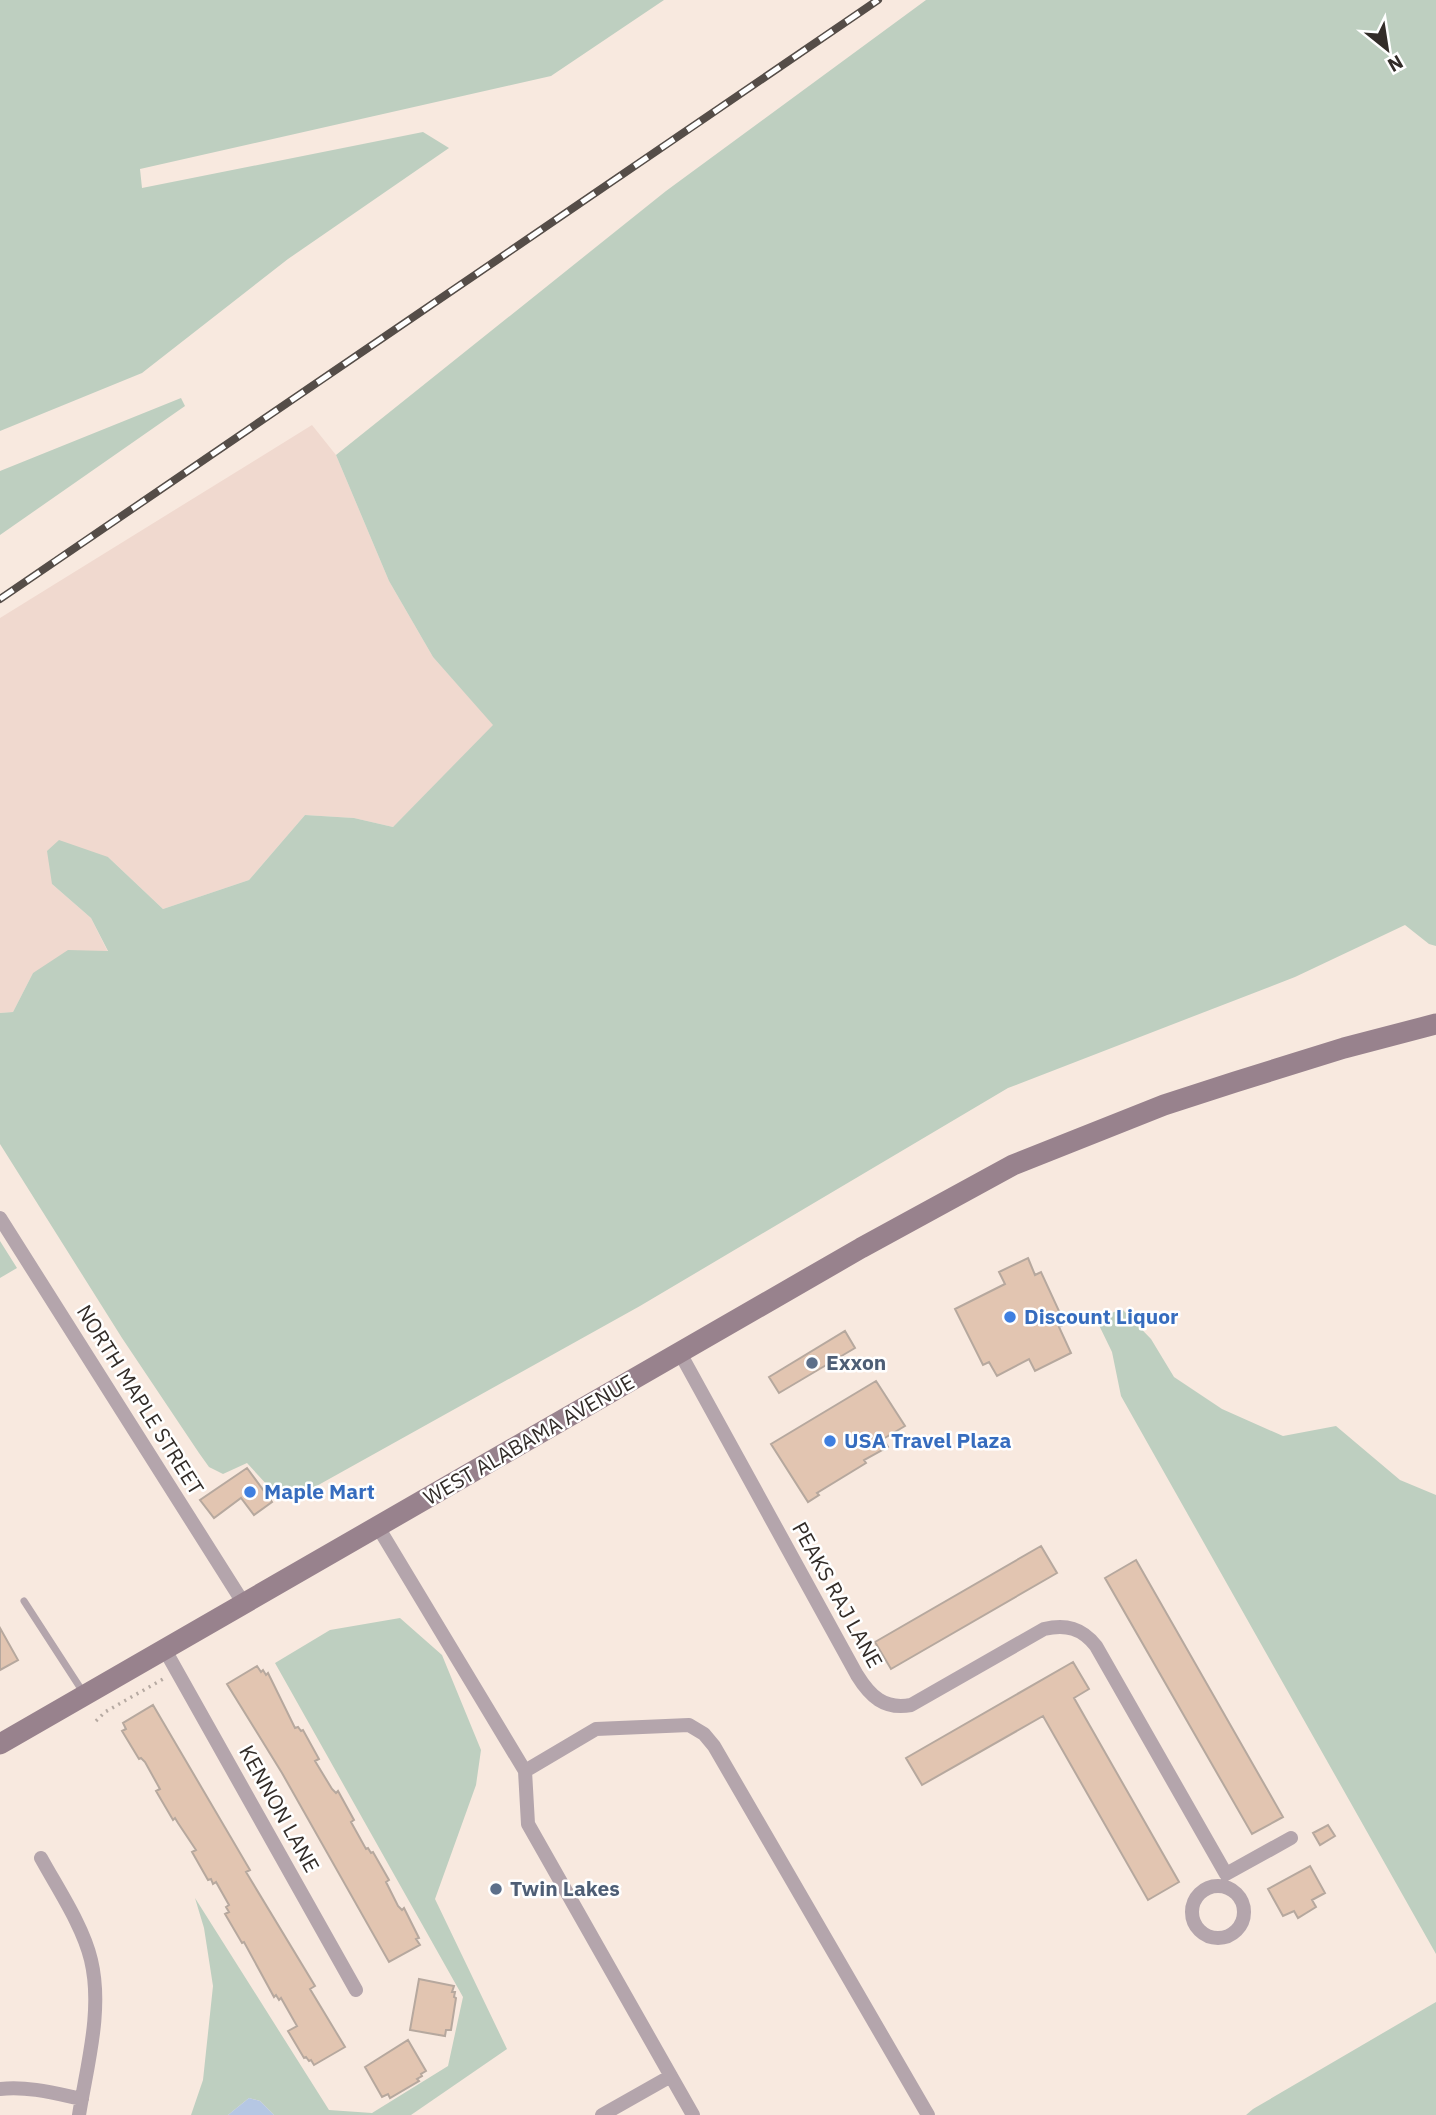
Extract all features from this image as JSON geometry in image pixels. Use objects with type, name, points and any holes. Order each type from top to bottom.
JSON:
[{"type":"main road","name":"WEST ALABAMA AVENUE","points":[[0,1744],[861,1248],[1013,1165],[1164,1105],[1344,1048],[1436,1024]]},
{"type":"street","name":"NORTH MAPLE STREET","points":[[0,1218],[244,1604]]},
{"type":"street","name":"PEAKS RAJ LANE","points":[[680,1353],[851,1664],[873,1697],[892,1706],[918,1703],[1044,1629],[1062,1626],[1081,1631],[1096,1646],[1225,1880],[1291,1838]]},
{"type":"street","points":[[378,1527],[525,1771],[528,1824],[693,2115]]},
{"type":"street","name":"KENNON LANE","points":[[165,1650],[356,1990]]},
{"type":"street","points":[[525,1771],[596,1729],[689,1725],[705,1734],[928,2115]]},
{"type":"street","points":[[41,1858],[83,1938],[91,1958],[94,1978],[93,2027],[79,2115]]},
{"type":"street","points":[[602,2115],[671,2076]]},
{"type":"street","points":[[0,2089],[38,2089],[82,2099]]},
{"type":"lane","points":[[24,1601],[85,1695]]},
{"type":"path","points":[[96,1721],[177,1671]]},
{"type":"shaded area","points":[[312,425],[336,455],[389,581],[433,657],[494,725],[393,827],[354,818],[305,815],[249,880],[163,909],[108,857],[52,884],[91,918],[108,952],[33,973],[13,1012],[0,1013],[0,618]]},
{"type":"green space","points":[[0,0],[664,0],[551,76],[140,169],[142,188],[423,132],[449,148],[288,259],[142,373],[0,431]]},
{"type":"green space","points":[[926,0],[1436,0],[1436,946],[1429,944],[1405,925],[1295,977],[1008,1088],[640,1306],[304,1493],[269,1487],[247,1463],[223,1474],[209,1467],[199,1453],[122,1338],[0,1144],[0,1013],[13,1012],[33,973],[68,950],[108,951],[91,918],[52,884],[47,851],[59,840],[108,857],[163,909],[249,880],[305,815],[354,818],[393,827],[493,725],[433,657],[389,581],[336,455],[666,191]]},
{"type":"green space","points":[[181,398],[185,406],[0,535],[0,471]]},
{"type":"green space","points":[[0,1241],[17,1268],[0,1278]]},
{"type":"green space","points":[[1122,1309],[1151,1339],[1174,1377],[1222,1409],[1283,1436],[1336,1426],[1400,1480],[1436,1495],[1436,1954],[1121,1396],[1112,1352],[1096,1319]]},
{"type":"green space","points":[[400,1618],[442,1655],[481,1750],[476,1785],[435,1899],[507,2049],[411,2115],[274,2115],[260,2101],[249,2098],[228,2115],[191,2115],[203,2080],[213,1986],[204,1928],[195,1898],[329,2110],[372,2113],[448,2066],[463,1997],[275,1663],[330,1630]]},
{"type":"green space","points":[[1436,2002],[1436,2115],[1246,2115],[1253,2109]]},
{"type":"water","points":[[249,2098],[260,2101],[274,2115],[228,2115]]},
{"type":"building","name":"Discount Liquor","points":[[1028,1258],[1035,1275],[1041,1272],[1065,1324],[1059,1327],[1071,1353],[1035,1371],[1029,1359],[997,1376],[989,1362],[983,1365],[955,1309],[1005,1284],[999,1272]]},
{"type":"building","points":[[845,1331],[855,1348],[779,1393],[769,1377]]},
{"type":"building","name":"USA Travel Plaza","points":[[876,1381],[905,1426],[883,1439],[888,1447],[864,1460],[866,1463],[817,1493],[819,1495],[808,1502],[771,1444]]},
{"type":"building","points":[[247,1468],[272,1502],[254,1515],[241,1498],[214,1518],[200,1500]]},
{"type":"building","points":[[1041,1546],[1057,1573],[891,1669],[875,1642]]},
{"type":"building","points":[[1136,1560],[1283,1817],[1252,1834],[1105,1578]]},
{"type":"building","points":[[0,1628],[18,1660],[0,1670]]},
{"type":"building","points":[[1073,1662],[1089,1689],[1074,1698],[1179,1882],[1148,1900],[1043,1716],[922,1785],[906,1758]]},
{"type":"building","points":[[257,1666],[261,1672],[263,1670],[266,1675],[268,1673],[295,1728],[303,1730],[319,1759],[315,1761],[332,1789],[336,1793],[338,1791],[354,1820],[351,1822],[366,1849],[373,1852],[389,1880],[386,1882],[398,1906],[402,1910],[404,1908],[419,1938],[416,1939],[420,1945],[389,1962],[282,1773],[227,1684]]},
{"type":"building","points":[[153,1705],[250,1870],[246,1872],[315,1986],[310,1989],[345,2047],[314,2065],[311,2060],[304,2058],[288,2031],[297,2026],[281,1998],[279,2000],[276,1995],[274,1997],[244,1942],[242,1943],[225,1914],[229,1912],[226,1907],[229,1905],[216,1882],[213,1884],[211,1879],[208,1880],[192,1852],[196,1850],[175,1818],[173,1820],[156,1791],[160,1789],[145,1762],[139,1759],[122,1731],[126,1729],[123,1723]]},
{"type":"building","points":[[1328,1825],[1335,1836],[1320,1845],[1313,1833]]},
{"type":"building","points":[[1310,1866],[1325,1893],[1312,1900],[1316,1907],[1298,1918],[1294,1911],[1283,1916],[1268,1889]]},
{"type":"building","points":[[419,1979],[454,1986],[452,1992],[455,1992],[456,1998],[451,2030],[446,2030],[445,2036],[410,2030]]},
{"type":"building","points":[[408,2040],[426,2071],[417,2079],[419,2081],[390,2098],[388,2094],[382,2097],[365,2067]]},
{"type":"railway","points":[[0,599],[878,0]]},
{"type":"place","name":"Discount Liquor","points":[[1010,1317]]},
{"type":"place","name":"Exxon","points":[[812,1363]]},
{"type":"place","name":"USA Travel Plaza","points":[[830,1441]]},
{"type":"place","name":"Maple Mart","points":[[250,1492]]},
{"type":"place","name":"Twin Lakes","points":[[496,1889]]}]
